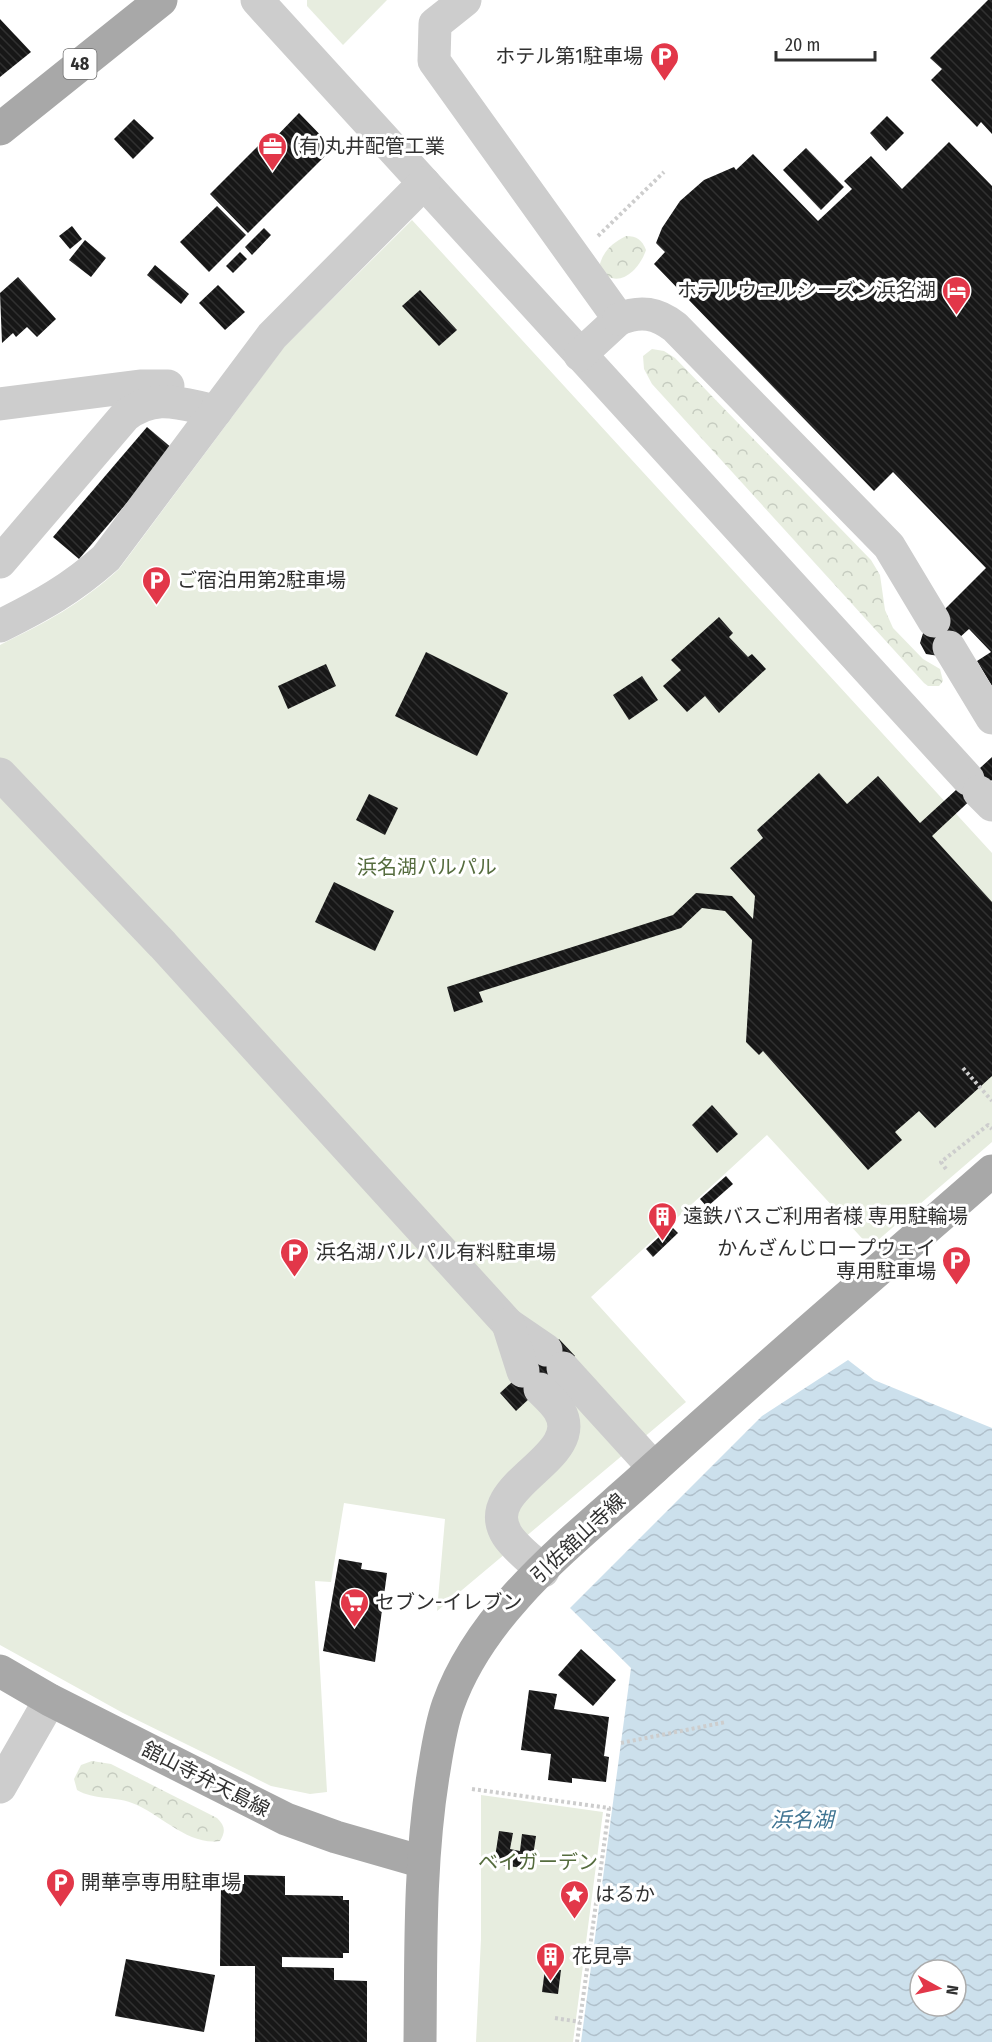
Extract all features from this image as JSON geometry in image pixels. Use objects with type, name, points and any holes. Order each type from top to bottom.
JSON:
[{"type":"main road","name":"48","points":[[0,129],[161,0]]},
{"type":"main road","name":"引佐舘山寺線","points":[[420,2042],[423,1863],[430,1798],[440,1734],[448,1705],[461,1676],[483,1638],[513,1600],[654,1468],[747,1383],[992,1171]]},
{"type":"main road","name":"舘山寺弁天島線","points":[[0,1671],[51,1700],[286,1819],[336,1838],[423,1863]]},
{"type":"street","points":[[257,0],[980,792]]},
{"type":"street","points":[[465,0],[435,24],[434,62],[619,319]]},
{"type":"street","points":[[0,626],[55,599],[82,580],[106,558],[285,321],[424,183]]},
{"type":"street","points":[[580,355],[619,319],[633,313],[648,313],[663,318],[675,327],[889,546],[992,718]]},
{"type":"street","points":[[0,404],[159,385],[221,404]]},
{"type":"street","points":[[0,562],[125,416],[138,406],[154,400],[221,404]]},
{"type":"street","points":[[0,774],[163,945],[508,1324],[543,1370],[654,1468]]},
{"type":"street","points":[[543,1370],[562,1420],[559,1442],[554,1452],[510,1493],[503,1513],[507,1535],[543,1571]]},
{"type":"street","points":[[0,1787],[51,1700]]},
{"type":"path","points":[[576,259],[664,172]]},
{"type":"path","points":[[963,1068],[992,1101]]},
{"type":"path","points":[[948,1170],[941,1162],[990,1127]]},
{"type":"path","points":[[621,1743],[726,1722]]},
{"type":"path","points":[[472,1790],[609,1808],[577,2042]]},
{"type":"path","points":[[555,2018],[580,2022]]},
{"type":"green space","points":[[307,0],[387,0],[343,45],[307,6]]},
{"type":"green space","name":"浜名湖パルパル","points":[[412,220],[992,853],[992,1142],[870,1247],[767,1135],[591,1297],[686,1402],[437,1611],[445,1519],[344,1503],[331,1582],[315,1581],[327,1792],[310,1794],[271,1786],[123,1713],[0,1645],[0,645],[62,612],[119,569],[284,347]]},
{"type":"green space","points":[[626,236],[639,239],[646,250],[633,271],[626,276],[613,278],[599,268],[600,262],[608,249]]},
{"type":"green space","points":[[652,349],[664,351],[675,358],[871,560],[880,575],[885,610],[893,628],[923,659],[940,669],[943,681],[939,686],[928,686],[924,683],[652,384],[644,369],[643,356]]},
{"type":"green space","points":[[92,1761],[111,1764],[217,1818],[224,1829],[220,1841],[197,1839],[132,1803],[90,1795],[77,1790],[74,1779],[81,1765]]},
{"type":"green space","name":"ベイガーデン","points":[[481,1795],[603,1812],[573,2042],[476,2042],[481,1939]]},
{"type":"water","name":"浜名湖","points":[[848,1360],[874,1380],[992,1428],[992,2042],[581,2042],[631,1668],[570,1608],[762,1416]]},
{"type":"building","points":[[988,0],[992,0],[992,134],[981,122],[977,127],[931,80],[942,69],[930,58]]},
{"type":"building","points":[[0,19],[31,52],[0,77]]},
{"type":"building","name":"(有)丸井配管工業","points":[[299,113],[333,148],[248,233],[210,194],[264,140],[269,144]]},
{"type":"building","points":[[887,116],[904,133],[886,151],[870,133]]},
{"type":"building","points":[[134,119],[154,138],[133,159],[114,139]]},
{"type":"building","points":[[949,142],[992,186],[992,686],[977,661],[991,652],[969,629],[939,656],[926,654],[920,643],[924,630],[986,568],[893,472],[874,491],[654,264],[665,252],[656,243],[662,228],[680,201],[704,180],[734,167],[736,170],[753,154],[818,221],[852,189],[844,181],[871,156],[902,189]]},
{"type":"building","points":[[806,148],[844,187],[821,210],[783,170]]},
{"type":"building","points":[[217,206],[246,235],[209,272],[180,242]]},
{"type":"building","points":[[72,226],[82,239],[70,249],[59,236]]},
{"type":"building","points":[[264,228],[271,235],[252,255],[245,247]]},
{"type":"building","points":[[85,240],[106,258],[91,277],[69,260]]},
{"type":"building","points":[[240,252],[247,259],[233,273],[226,266]]},
{"type":"building","points":[[155,265],[189,294],[181,304],[147,275]]},
{"type":"building","points":[[18,277],[56,319],[37,337],[27,327],[16,337],[13,333],[2,343],[0,293]]},
{"type":"building","points":[[218,285],[245,312],[225,330],[199,303]]},
{"type":"building","points":[[420,290],[457,330],[439,346],[402,306]]},
{"type":"building","points":[[147,427],[173,449],[79,559],[53,537]]},
{"type":"building","points":[[719,617],[733,633],[729,637],[748,657],[752,654],[766,669],[719,713],[705,696],[687,712],[663,686],[681,670],[671,660]]},
{"type":"building","points":[[426,652],[508,693],[477,756],[395,716]]},
{"type":"building","points":[[326,664],[336,686],[288,709],[278,686]]},
{"type":"building","points":[[642,676],[658,700],[629,720],[613,695]]},
{"type":"building","points":[[992,757],[992,780],[932,836],[992,902],[992,1076],[935,1128],[919,1111],[895,1132],[902,1140],[868,1170],[763,1051],[759,1055],[746,1042],[752,940],[725,911],[702,908],[681,928],[479,992],[483,1002],[454,1012],[447,987],[673,915],[696,893],[732,896],[753,919],[755,896],[730,868],[763,838],[757,830],[819,773],[847,804],[878,776],[920,823]]},
{"type":"building","points":[[369,794],[398,808],[385,835],[356,820]]},
{"type":"building","points":[[334,882],[394,911],[375,951],[315,922]]},
{"type":"building","points":[[712,1105],[738,1134],[717,1153],[692,1125]]},
{"type":"building","points":[[726,1176],[733,1184],[707,1207],[700,1199]]},
{"type":"building","name":"遠鉄バスご利用者様 専用駐輪場","points":[[671,1226],[678,1233],[653,1257],[646,1249]]},
{"type":"building","points":[[559,1339],[575,1356],[516,1411],[500,1393]]},
{"type":"building","name":"セブン-イレブン","points":[[339,1559],[362,1563],[361,1569],[387,1573],[375,1662],[323,1651]]},
{"type":"building","points":[[581,1649],[616,1680],[593,1706],[558,1675]]},
{"type":"building","points":[[529,1690],[557,1694],[554,1709],[609,1717],[604,1756],[609,1757],[606,1782],[572,1778],[572,1783],[548,1780],[551,1754],[521,1750]]},
{"type":"building","points":[[499,1831],[513,1833],[510,1849],[520,1851],[522,1834],[536,1836],[531,1869],[494,1864]]},
{"type":"building","points":[[244,1875],[285,1876],[285,1895],[343,1896],[343,1900],[349,1900],[349,1953],[343,1953],[343,1958],[282,1957],[282,1967],[334,1968],[334,1980],[367,1981],[367,2042],[255,2042],[255,1966],[220,1966],[221,1884],[244,1884]]},
{"type":"building","points":[[126,1959],[215,1975],[204,2032],[115,2016]]},
{"type":"building","name":"花見亭","points":[[545,1969],[561,1970],[558,1994],[542,1992]]},
{"type":"place","name":"ホテル第1駐車場","points":[[664,82]]},
{"type":"place","name":"(有)丸井配管工業","points":[[272,172]]},
{"type":"place","name":"ホテルウェルシーズン浜名湖","points":[[957,316]]},
{"type":"place","name":"ご宿泊用第2駐車場","points":[[156,606]]},
{"type":"place","name":"遠鉄バスご利用者様 専用駐輪場","points":[[662,1242]]},
{"type":"place","name":"浜名湖パルパル有料駐車場","points":[[295,1278]]},
{"type":"place","name":"かんざんじロープウェイ 専用駐車場","points":[[957,1286]]},
{"type":"place","name":"セブン-イレブン","points":[[354,1628]]},
{"type":"place","name":"開華亭専用駐車場","points":[[60,1908]]},
{"type":"place","name":"はるか","points":[[574,1920]]},
{"type":"place","name":"花見亭","points":[[551,1982]]}]
